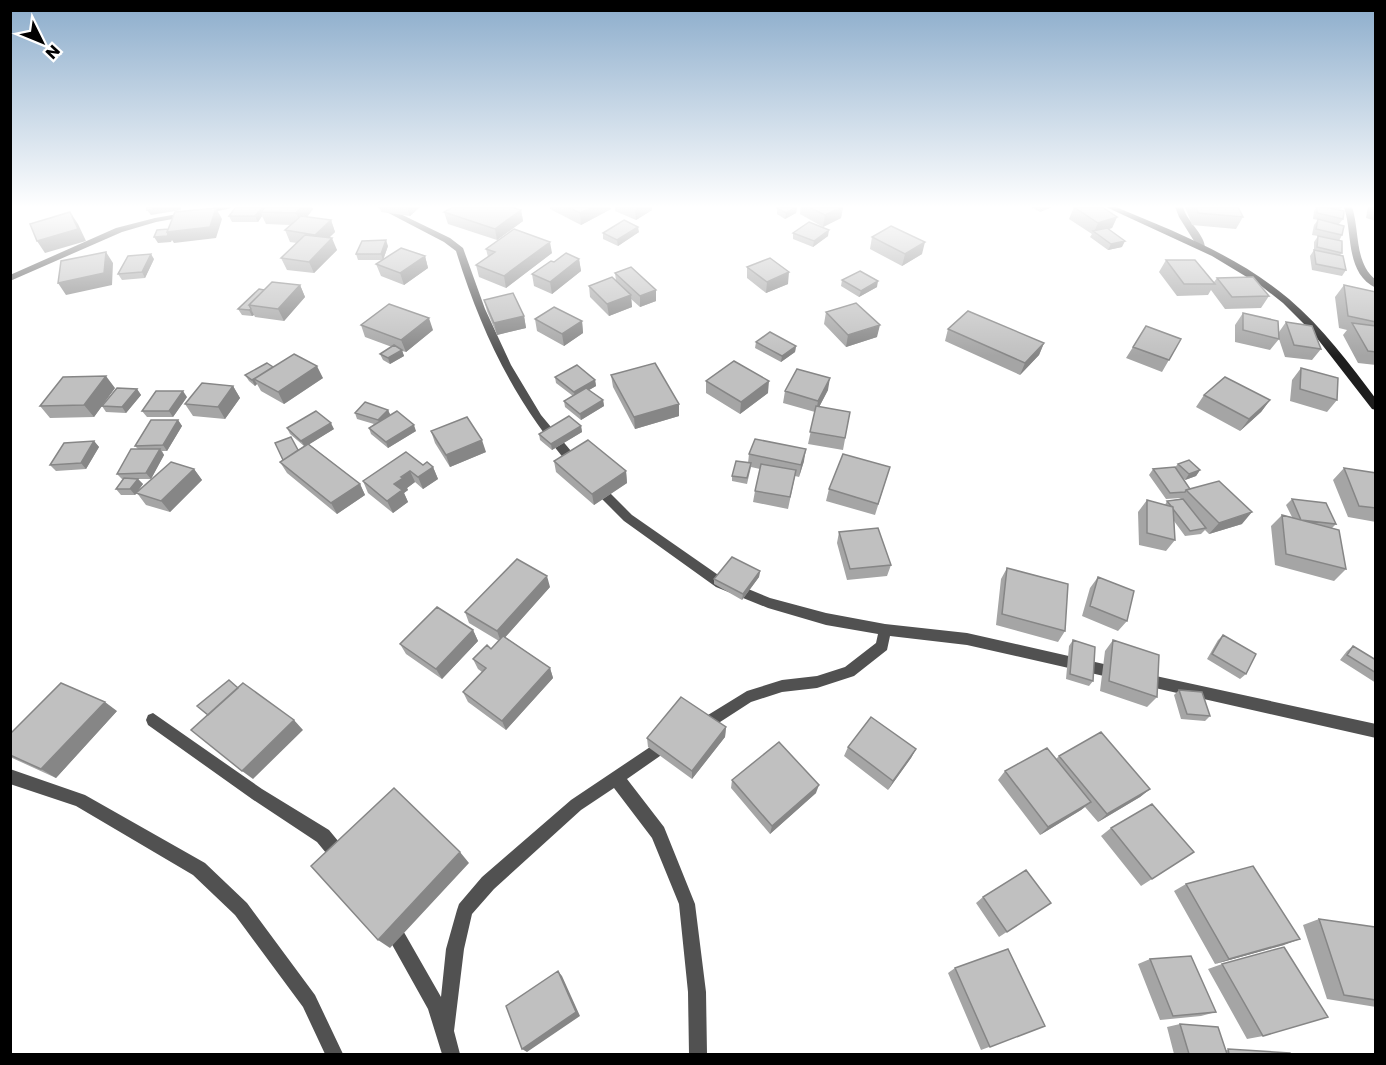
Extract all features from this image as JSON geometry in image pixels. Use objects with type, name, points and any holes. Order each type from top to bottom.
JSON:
[{"type":"main road","points":[[1219,257],[1250,274],[1306,320],[1334,350],[1376,407]]},
{"type":"street","points":[[10,278],[58,257]]},
{"type":"street","points":[[463,257],[502,361],[553,441],[628,518],[720,583],[768,603],[826,619],[885,630],[967,639],[1376,731]]},
{"type":"street","points":[[1356,257],[1367,280],[1376,285]]},
{"type":"street","points":[[446,1029],[455,949],[465,910],[488,883],[576,805],[617,779],[635,762],[658,747],[680,738],[747,697],[782,686],[817,682],[849,672],[882,646],[885,630]]},
{"type":"street","points":[[153,720],[257,794],[323,836],[352,871]]},
{"type":"street","points":[[10,776],[80,800],[199,868],[241,909],[309,1001],[334,1054]]},
{"type":"street","points":[[617,779],[658,833],[687,904],[697,992],[698,1054]]},
{"type":"street","points":[[385,916],[419,971],[446,1029],[451,1054]]},
{"type":"building","points":[[83,257],[106,257],[104,273],[58,283],[61,261]]},
{"type":"building","points":[[128,257],[150,257],[142,272],[118,274]]},
{"type":"building","points":[[282,257],[314,257],[309,262],[281,258]]},
{"type":"building","points":[[387,257],[424,257],[400,273],[376,264]]},
{"type":"building","points":[[488,257],[530,257],[504,276],[476,265]]},
{"type":"building","points":[[561,257],[579,259],[550,282],[532,274],[551,261],[554,262]]},
{"type":"building","points":[[1315,257],[1343,257],[1346,270],[1316,264]]},
{"type":"building","points":[[770,258],[789,272],[767,282],[747,267]]},
{"type":"building","points":[[1166,260],[1195,260],[1215,284],[1184,284]]},
{"type":"building","points":[[631,267],[656,290],[640,296],[615,273]]},
{"type":"building","points":[[860,271],[878,281],[861,291],[842,280]]},
{"type":"building","points":[[612,277],[631,295],[607,304],[589,286]]},
{"type":"building","points":[[1253,277],[1269,296],[1232,297],[1217,278]]},
{"type":"building","points":[[272,282],[300,285],[278,309],[249,305]]},
{"type":"building","points":[[1344,285],[1376,292],[1376,322],[1348,316]]},
{"type":"building","points":[[259,289],[264,290],[249,305],[251,309],[238,309]]},
{"type":"building","points":[[513,293],[524,316],[494,323],[484,300]]},
{"type":"building","points":[[856,303],[880,325],[848,335],[826,312]]},
{"type":"building","points":[[389,304],[429,318],[401,340],[361,325]]},
{"type":"building","points":[[554,307],[582,321],[562,334],[535,319]]},
{"type":"building","points":[[968,311],[1044,343],[1025,363],[948,329]]},
{"type":"building","points":[[1243,313],[1278,321],[1279,339],[1243,330]]},
{"type":"building","points":[[1286,322],[1312,326],[1321,349],[1294,345]]},
{"type":"building","points":[[1352,323],[1376,326],[1376,352],[1368,351]]},
{"type":"building","points":[[1146,326],[1181,339],[1169,360],[1133,347]]},
{"type":"building","points":[[770,332],[796,346],[782,356],[756,342]]},
{"type":"building","points":[[394,345],[402,350],[388,358],[380,354]]},
{"type":"building","points":[[294,354],[317,366],[278,392],[254,379]]},
{"type":"building","points":[[734,361],[769,381],[741,402],[706,381]]},
{"type":"building","points":[[267,363],[273,367],[252,380],[245,375]]},
{"type":"building","points":[[655,363],[679,404],[634,417],[611,375]]},
{"type":"building","points":[[577,365],[595,380],[574,392],[555,377]]},
{"type":"building","points":[[1301,368],[1338,378],[1337,400],[1300,389]]},
{"type":"building","points":[[797,369],[830,378],[818,401],[785,391]]},
{"type":"building","points":[[106,376],[84,405],[40,406],[63,377]]},
{"type":"building","points":[[1225,377],[1270,400],[1249,419],[1204,395]]},
{"type":"building","points":[[202,383],[233,386],[218,407],[185,404]]},
{"type":"building","points":[[117,388],[137,389],[122,407],[102,406]]},
{"type":"building","points":[[586,388],[603,400],[580,414],[564,401]]},
{"type":"building","points":[[156,391],[183,391],[169,411],[142,411]]},
{"type":"building","points":[[365,402],[388,410],[378,420],[355,413]]},
{"type":"building","points":[[816,406],[850,412],[845,438],[810,432]]},
{"type":"building","points":[[316,411],[331,423],[301,441],[287,428]]},
{"type":"building","points":[[397,411],[414,425],[386,442],[369,428]]},
{"type":"building","points":[[569,416],[581,426],[551,444],[539,434]]},
{"type":"building","points":[[467,417],[482,440],[446,455],[431,431]]},
{"type":"building","points":[[151,420],[178,420],[163,445],[135,446]]},
{"type":"building","points":[[291,437],[298,450],[283,460],[275,443]]},
{"type":"building","points":[[755,439],[806,449],[801,465],[749,454]]},
{"type":"building","points":[[588,440],[626,471],[592,494],[554,461]]},
{"type":"building","points":[[94,441],[81,463],[50,465],[64,443]]},
{"type":"building","points":[[308,444],[360,484],[331,503],[280,462]]},
{"type":"building","points":[[131,449],[160,449],[146,473],[117,474]]},
{"type":"building","points":[[406,452],[423,465],[427,462],[433,467],[418,477],[410,471],[401,477],[403,478],[394,484],[402,490],[387,501],[363,481]]},
{"type":"building","points":[[843,454],[890,467],[878,504],[829,489]]},
{"type":"building","points":[[1189,460],[1200,470],[1189,474],[1178,464]]},
{"type":"building","points":[[736,461],[751,463],[747,478],[732,476]]},
{"type":"building","points":[[171,462],[194,469],[161,501],[136,493]]},
{"type":"building","points":[[761,464],[796,470],[790,497],[755,491]]},
{"type":"building","points":[[1175,467],[1190,489],[1185,492],[1170,493],[1153,469]]},
{"type":"building","points":[[1344,468],[1376,473],[1376,508],[1359,506]]},
{"type":"building","points":[[124,478],[138,479],[130,489],[116,489]]},
{"type":"building","points":[[1219,481],[1252,512],[1219,523],[1186,490]]},
{"type":"building","points":[[1183,499],[1206,528],[1190,531],[1167,501]]},
{"type":"building","points":[[1292,499],[1326,503],[1336,524],[1301,520]]},
{"type":"building","points":[[1147,500],[1173,507],[1175,540],[1147,533]]},
{"type":"building","points":[[1282,515],[1339,530],[1346,569],[1286,554]]},
{"type":"building","points":[[878,528],[891,565],[850,569],[839,532]]},
{"type":"building","points":[[732,557],[760,571],[743,594],[714,579]]},
{"type":"building","points":[[517,559],[547,576],[497,631],[465,612]]},
{"type":"building","points":[[1007,568],[1068,584],[1065,631],[1002,614]]},
{"type":"building","points":[[1098,577],[1134,591],[1127,621],[1090,606]]},
{"type":"building","points":[[437,607],[473,630],[436,669],[400,644]]},
{"type":"building","points":[[1223,635],[1256,654],[1246,674],[1212,654]]},
{"type":"building","points":[[503,636],[550,668],[502,721],[463,692],[486,668],[473,659],[487,645],[491,649]]},
{"type":"building","points":[[1073,640],[1095,647],[1093,681],[1070,674]]},
{"type":"building","points":[[1113,640],[1159,655],[1157,697],[1109,681]]},
{"type":"building","points":[[1353,646],[1376,660],[1376,673],[1347,655]]},
{"type":"building","points":[[229,680],[238,688],[208,715],[197,706]]},
{"type":"building","points":[[61,683],[105,702],[41,769],[10,755],[10,734]]},
{"type":"building","points":[[243,683],[294,720],[242,771],[191,730]]},
{"type":"building","points":[[1179,690],[1202,692],[1210,716],[1187,714]]},
{"type":"building","points":[[681,697],[726,727],[692,771],[647,738]]},
{"type":"building","points":[[871,717],[916,749],[893,781],[848,747]]},
{"type":"building","points":[[1101,732],[1150,789],[1107,814],[1059,756]]},
{"type":"building","points":[[779,742],[819,785],[772,826],[732,780]]},
{"type":"building","points":[[1047,748],[1091,802],[1048,827],[1005,771]]},
{"type":"building","points":[[394,788],[460,852],[378,940],[311,866]]},
{"type":"building","points":[[1152,804],[1194,852],[1152,879],[1111,828]]},
{"type":"building","points":[[1253,866],[1300,939],[1229,959],[1186,884]]},
{"type":"building","points":[[1026,870],[1051,903],[1007,932],[983,897]]},
{"type":"building","points":[[1319,919],[1375,927],[1376,1000],[1344,995]]},
{"type":"building","points":[[1284,947],[1328,1017],[1263,1036],[1222,964]]},
{"type":"building","points":[[1008,949],[1045,1026],[990,1047],[955,968]]},
{"type":"building","points":[[1191,956],[1216,1012],[1173,1016],[1150,959]]},
{"type":"building","points":[[558,971],[576,1012],[522,1049],[506,1006]]},
{"type":"building","points":[[1180,1024],[1218,1027],[1227,1054],[1189,1054]]},
{"type":"building","points":[[1228,1049],[1290,1053],[1291,1054],[1229,1054]]}]
